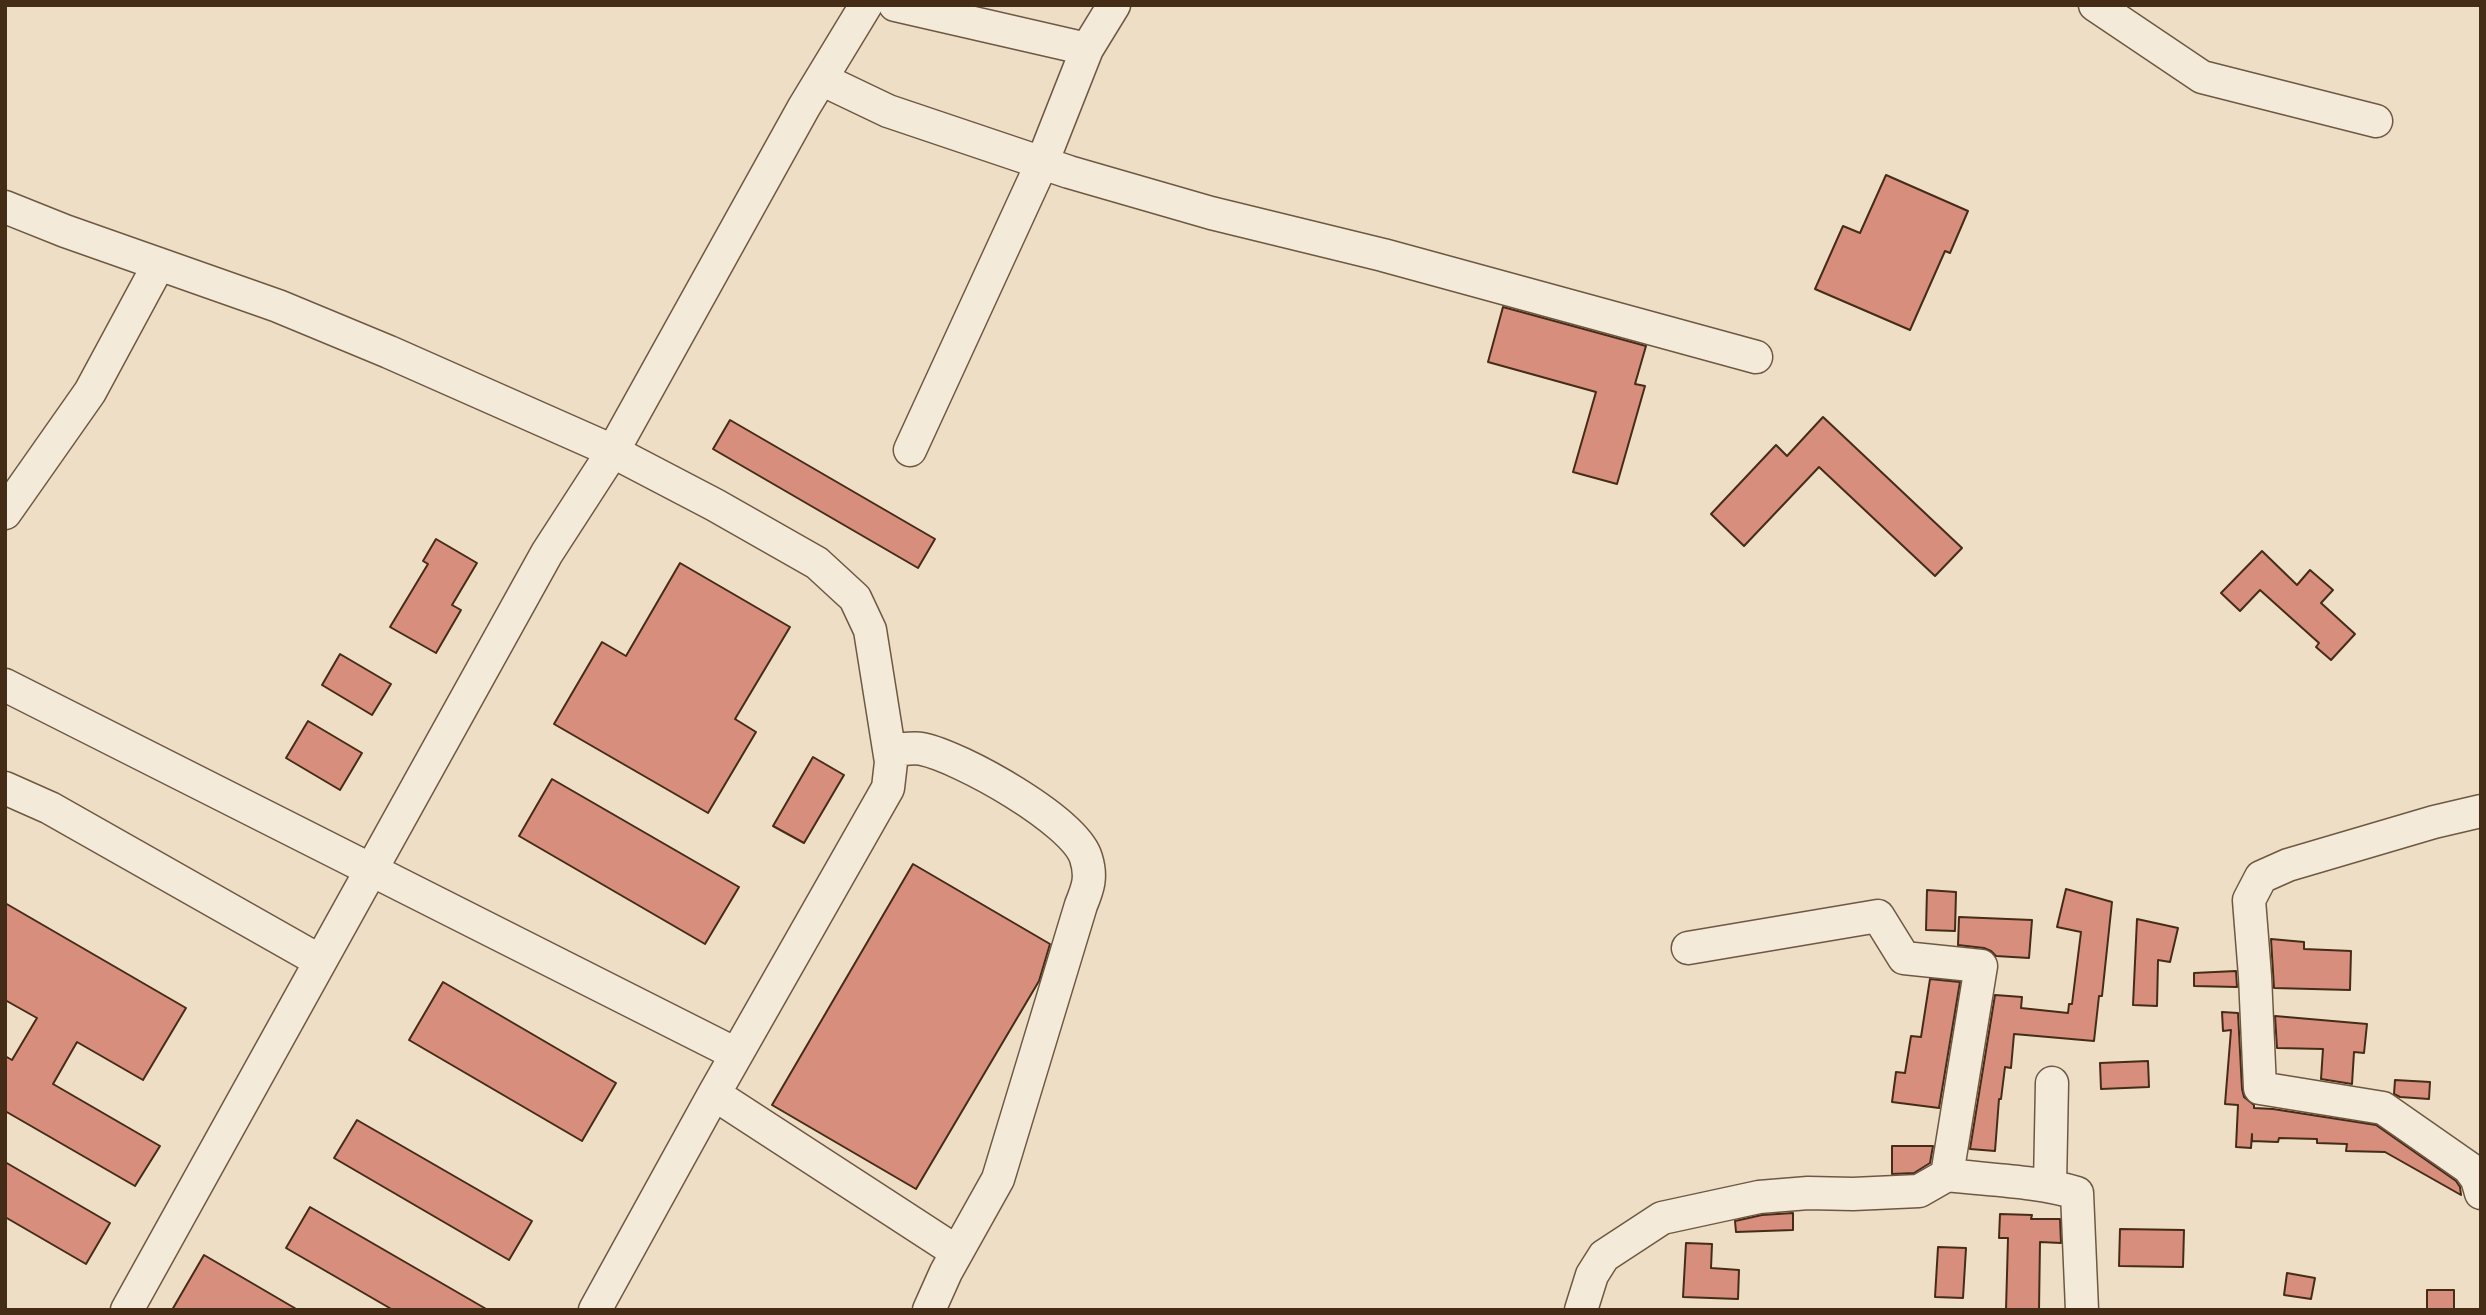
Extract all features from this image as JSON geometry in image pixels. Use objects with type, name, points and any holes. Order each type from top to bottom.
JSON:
[{"type":"street","points":[[127,1310],[547,553],[612,452],[821,79],[866,5]]},
{"type":"street","points":[[895,5],[1087,49]]},
{"type":"street","points":[[909,450],[1042,163],[1087,49],[1114,5]]},
{"type":"street","points":[[2095,5],[2202,76],[2376,121]]},
{"type":"street","points":[[821,79],[888,111],[1042,163],[1211,213],[1382,255],[1756,357]]},
{"type":"street","points":[[5,207],[65,231],[278,306],[612,452],[715,505],[817,563],[855,598],[870,630],[890,750],[888,788],[713,1094],[594,1310]]},
{"type":"street","points":[[5,513],[90,392],[159,264]]},
{"type":"street","points":[[5,685],[736,1054]]},
{"type":"street","points":[[890,750],[921,749],[972,767],[1054,818],[1086,855],[1091,882],[1081,905],[998,1179],[957,1252],[929,1310]]},
{"type":"street","points":[[5,788],[50,808],[320,961]]},
{"type":"street","points":[[2481,811],[2288,865],[2261,877],[2249,900],[2260,1088],[2383,1108],[2469,1168],[2477,1178],[2481,1193]]},
{"type":"street","points":[[1688,948],[1878,916],[1904,958],[1981,967],[1947,1175]]},
{"type":"street","points":[[2050,1185],[2052,1083]]},
{"type":"street","points":[[713,1094],[957,1252]]},
{"type":"street","points":[[1581,1310],[1592,1275],[1604,1256],[1661,1218],[1759,1197],[1808,1193],[1919,1191],[1947,1175],[2050,1185],[2077,1193],[2082,1310]]},
{"type":"building","points":[[1886,175],[1968,211],[1950,253],[1945,251],[1910,330],[1815,289],[1843,226],[1860,233]]},
{"type":"building","points":[[1503,307],[1646,346],[1635,384],[1645,386],[1617,484],[1573,472],[1596,392],[1488,362]]},
{"type":"building","points":[[1823,417],[1962,548],[1935,576],[1819,467],[1744,546],[1711,514],[1776,445],[1787,456]]},
{"type":"building","points":[[730,420],[935,539],[918,568],[713,449]]},
{"type":"building","points":[[436,539],[477,563],[452,605],[461,610],[436,653],[390,627],[428,564],[423,561]]},
{"type":"building","points":[[2262,551],[2297,585],[2310,570],[2333,590],[2321,603],[2355,634],[2331,660],[2316,647],[2319,643],[2260,590],[2240,611],[2221,593]]},
{"type":"building","points":[[680,563],[790,627],[735,719],[756,732],[708,813],[554,724],[602,642],[626,656]]},
{"type":"building","points":[[340,654],[391,684],[372,715],[322,685]]},
{"type":"building","points":[[308,721],[362,753],[340,790],[286,758]]},
{"type":"building","points":[[813,757],[844,775],[804,843],[773,826]]},
{"type":"building","points":[[552,779],[739,887],[705,944],[519,836]]},
{"type":"building","points":[[913,864],[1050,944],[1039,981],[916,1189],[772,1105]]},
{"type":"building","points":[[2066,889],[2112,902],[2102,996],[2099,996],[2094,1041],[2014,1034],[2011,1068],[2005,1067],[1999,1099],[1995,1151],[1970,1149],[1995,995],[2022,997],[2021,1008],[2068,1013],[2069,1004],[2072,1004],[2081,932],[2057,927]]},
{"type":"building","points":[[1927,890],[1956,892],[1955,931],[1926,930]]},
{"type":"building","points":[[5,903],[186,1008],[143,1080],[77,1042],[53,1084],[160,1146],[135,1186],[5,1111],[5,1056],[12,1060],[37,1018],[5,1000]]},
{"type":"building","points":[[1959,917],[2032,920],[2029,958],[1996,956],[1984,948],[1958,945]]},
{"type":"building","points":[[2137,919],[2178,928],[2170,962],[2158,960],[2157,1006],[2133,1005]]},
{"type":"building","points":[[2271,939],[2304,942],[2304,949],[2351,951],[2350,990],[2274,988]]},
{"type":"building","points":[[2236,971],[2237,987],[2194,986],[2194,973]]},
{"type":"building","points":[[1930,979],[1960,982],[1939,1108],[1892,1102],[1896,1072],[1905,1073],[1911,1036],[1921,1037]]},
{"type":"building","points":[[443,982],[616,1083],[582,1141],[409,1040]]},
{"type":"building","points":[[2222,1012],[2238,1013],[2242,1089],[2244,1097],[2254,1108],[2376,1125],[2456,1181],[2461,1195],[2385,1152],[2346,1151],[2347,1144],[2317,1143],[2317,1139],[2279,1138],[2278,1142],[2252,1141],[2252,1134],[2251,1148],[2236,1147],[2238,1105],[2225,1104],[2231,1030],[2223,1031]]},
{"type":"building","points":[[2275,1016],[2367,1024],[2364,1053],[2354,1052],[2352,1084],[2321,1079],[2323,1049],[2277,1048]]},
{"type":"building","points":[[2148,1061],[2149,1087],[2101,1089],[2100,1063]]},
{"type":"building","points":[[2395,1080],[2430,1082],[2429,1099],[2400,1097],[2394,1094]]},
{"type":"building","points":[[357,1120],[532,1221],[509,1260],[334,1158]]},
{"type":"building","points":[[1892,1146],[1933,1146],[1930,1163],[1914,1173],[1892,1174]]},
{"type":"building","points":[[5,1162],[110,1223],[86,1264],[5,1217]]},
{"type":"building","points":[[310,1207],[488,1310],[393,1310],[286,1248]]},
{"type":"building","points":[[1793,1213],[1793,1230],[1736,1232],[1735,1221],[1762,1215]]},
{"type":"building","points":[[2000,1214],[2032,1215],[2031,1219],[2060,1219],[2061,1243],[2040,1242],[2039,1310],[2006,1310],[2008,1238],[1999,1238]]},
{"type":"building","points":[[2120,1229],[2184,1230],[2183,1267],[2119,1266]]},
{"type":"building","points":[[1686,1243],[1712,1244],[1711,1268],[1739,1270],[1738,1299],[1683,1297]]},
{"type":"building","points":[[1938,1247],[1966,1248],[1963,1298],[1935,1297]]},
{"type":"building","points":[[204,1255],[298,1310],[172,1310]]},
{"type":"building","points":[[2287,1273],[2315,1278],[2311,1299],[2284,1295]]},
{"type":"building","points":[[2427,1290],[2454,1290],[2454,1310],[2427,1310]]}]
